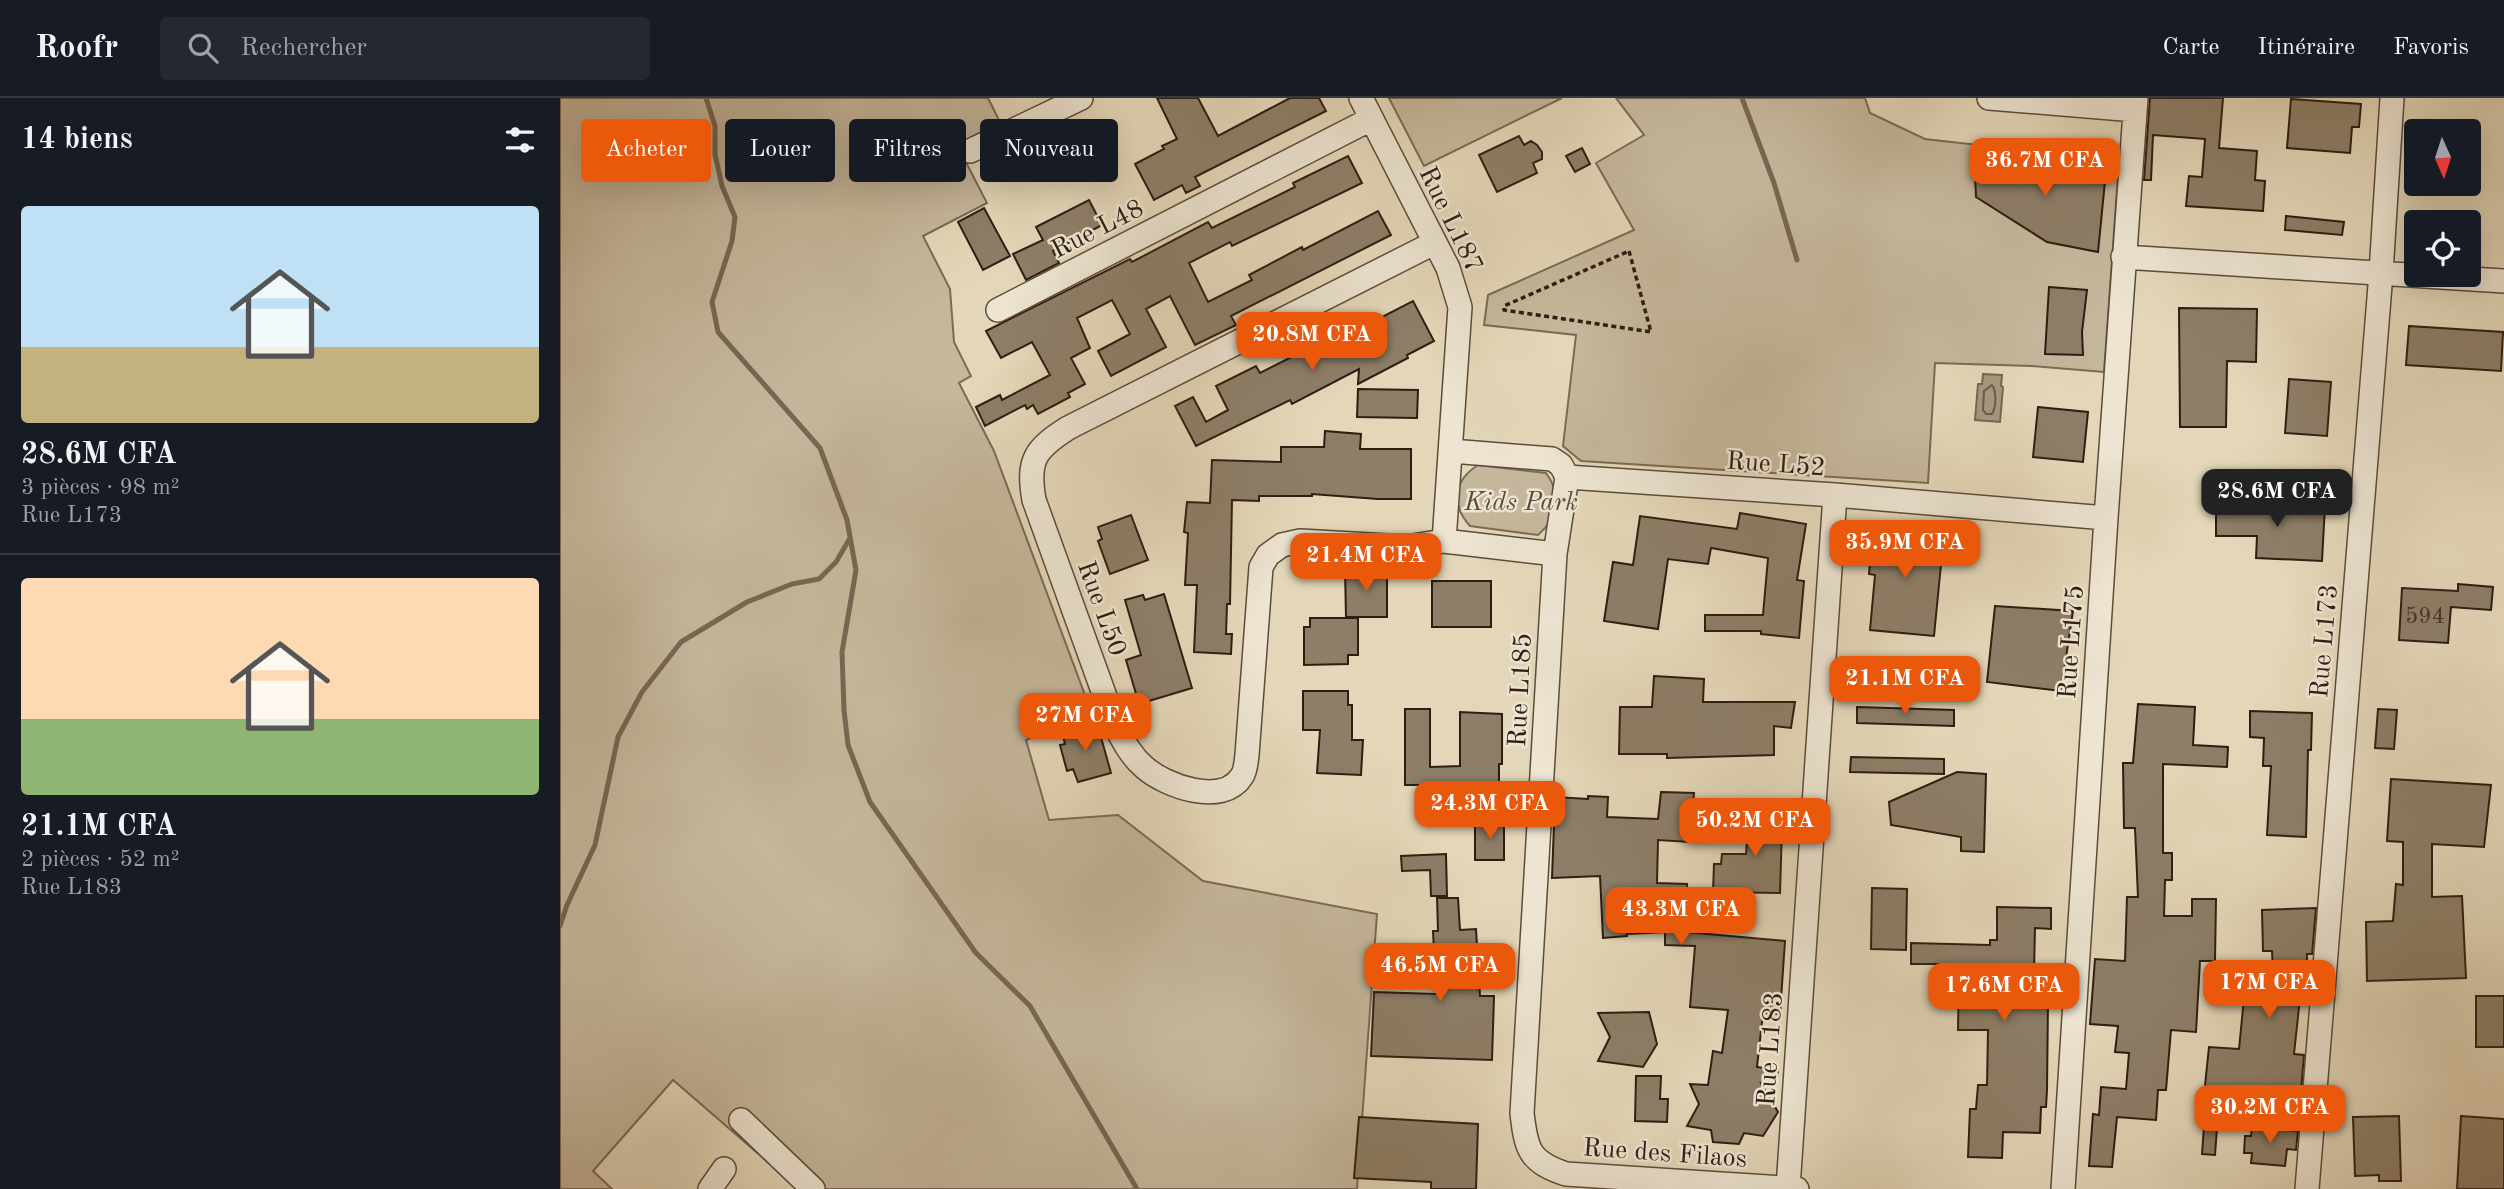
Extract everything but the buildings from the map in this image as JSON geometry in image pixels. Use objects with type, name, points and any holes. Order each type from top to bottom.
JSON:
[{"type":"street","points":[[970,151],[1081,98]]},
{"type":"street","name":"Rue L187","points":[[1361,98],[1448,268],[1460,307],[1444,541]]},
{"type":"street","points":[[1989,98],[2135,104]]},
{"type":"street","name":"Rue L173","points":[[2307,1189],[2381,273],[2392,98]]},
{"type":"street","name":"Rue L175","points":[[2063,1189],[2135,104]]},
{"type":"street","name":"Rue L48","points":[[998,310],[1371,119]]},
{"type":"street","name":"Rue L50","points":[[1434,243],[1068,428],[1046,442],[1034,457],[1030,477],[1034,500],[1116,727],[1129,752],[1146,769],[1199,792],[1217,792],[1232,786],[1243,775],[1247,755],[1261,568],[1268,555],[1283,545],[1300,541],[1406,547],[1444,541],[1555,554]]},
{"type":"street","points":[[2123,257],[2504,281]]},
{"type":"street","points":[[1451,451],[1552,459],[1561,465],[1567,477]]},
{"type":"street","name":"Rue L52","points":[[1567,477],[1835,495],[2106,518]]},
{"type":"street","name":"Rue L185","points":[[1533,1157],[1525,1141],[1522,1113],[1555,554],[1567,477]]},
{"type":"street","name":"Rue L183","points":[[1787,1188],[1835,495]]},
{"type":"street","points":[[741,1120],[813,1189]]},
{"type":"street","name":"Rue des Filaos","points":[[1533,1157],[1549,1168],[1566,1174],[1797,1189]]},
{"type":"street","points":[[710,1189],[723,1169]]},
{"type":"path","points":[[1629,251],[1651,332],[1611,326],[1504,310],[1504,306],[1629,251]]},
{"type":"green space","points":[[560,98],[988,98],[998,119],[980,119],[980,133],[966,140],[966,119],[849,119],[849,182],[966,182],[966,162],[987,203],[923,236],[950,289],[954,342],[971,376],[959,383],[994,451],[1092,714],[1026,740],[1049,820],[1118,815],[1203,881],[1377,914],[1357,1189],[799,1189],[673,1080],[593,1171],[612,1189],[560,1189]]},
{"type":"green space","points":[[1389,98],[1562,98],[1424,166]]},
{"type":"green space","points":[[1616,98],[1865,98],[1870,113],[1925,139],[2119,161],[2104,372],[2032,366],[1935,363],[1928,483],[1581,461],[1563,446],[1576,335],[1484,325],[1488,295],[1634,230],[1596,163],[1644,135]]},
{"type":"green space","name":"Kids Park","points":[[1478,465],[1546,473],[1554,489],[1556,506],[1550,521],[1538,535],[1470,526],[1460,510],[1459,486]]},
{"type":"water","points":[[1983,374],[2002,375],[2000,422],[1975,420],[1978,384],[1982,384]]},
{"type":"waterway","points":[[706,98],[715,126],[715,154],[722,186],[735,217],[732,241],[712,302],[718,332],[820,448],[847,520],[856,570],[842,652],[844,710],[848,745],[870,802],[976,953],[1030,1006],[1137,1189]]},
{"type":"waterway","points":[[1742,98],[1774,183],[1797,260]]},
{"type":"waterway","points":[[560,926],[595,845],[618,737],[642,692],[681,642],[747,602],[792,584],[819,579],[836,562],[850,538]]}]
